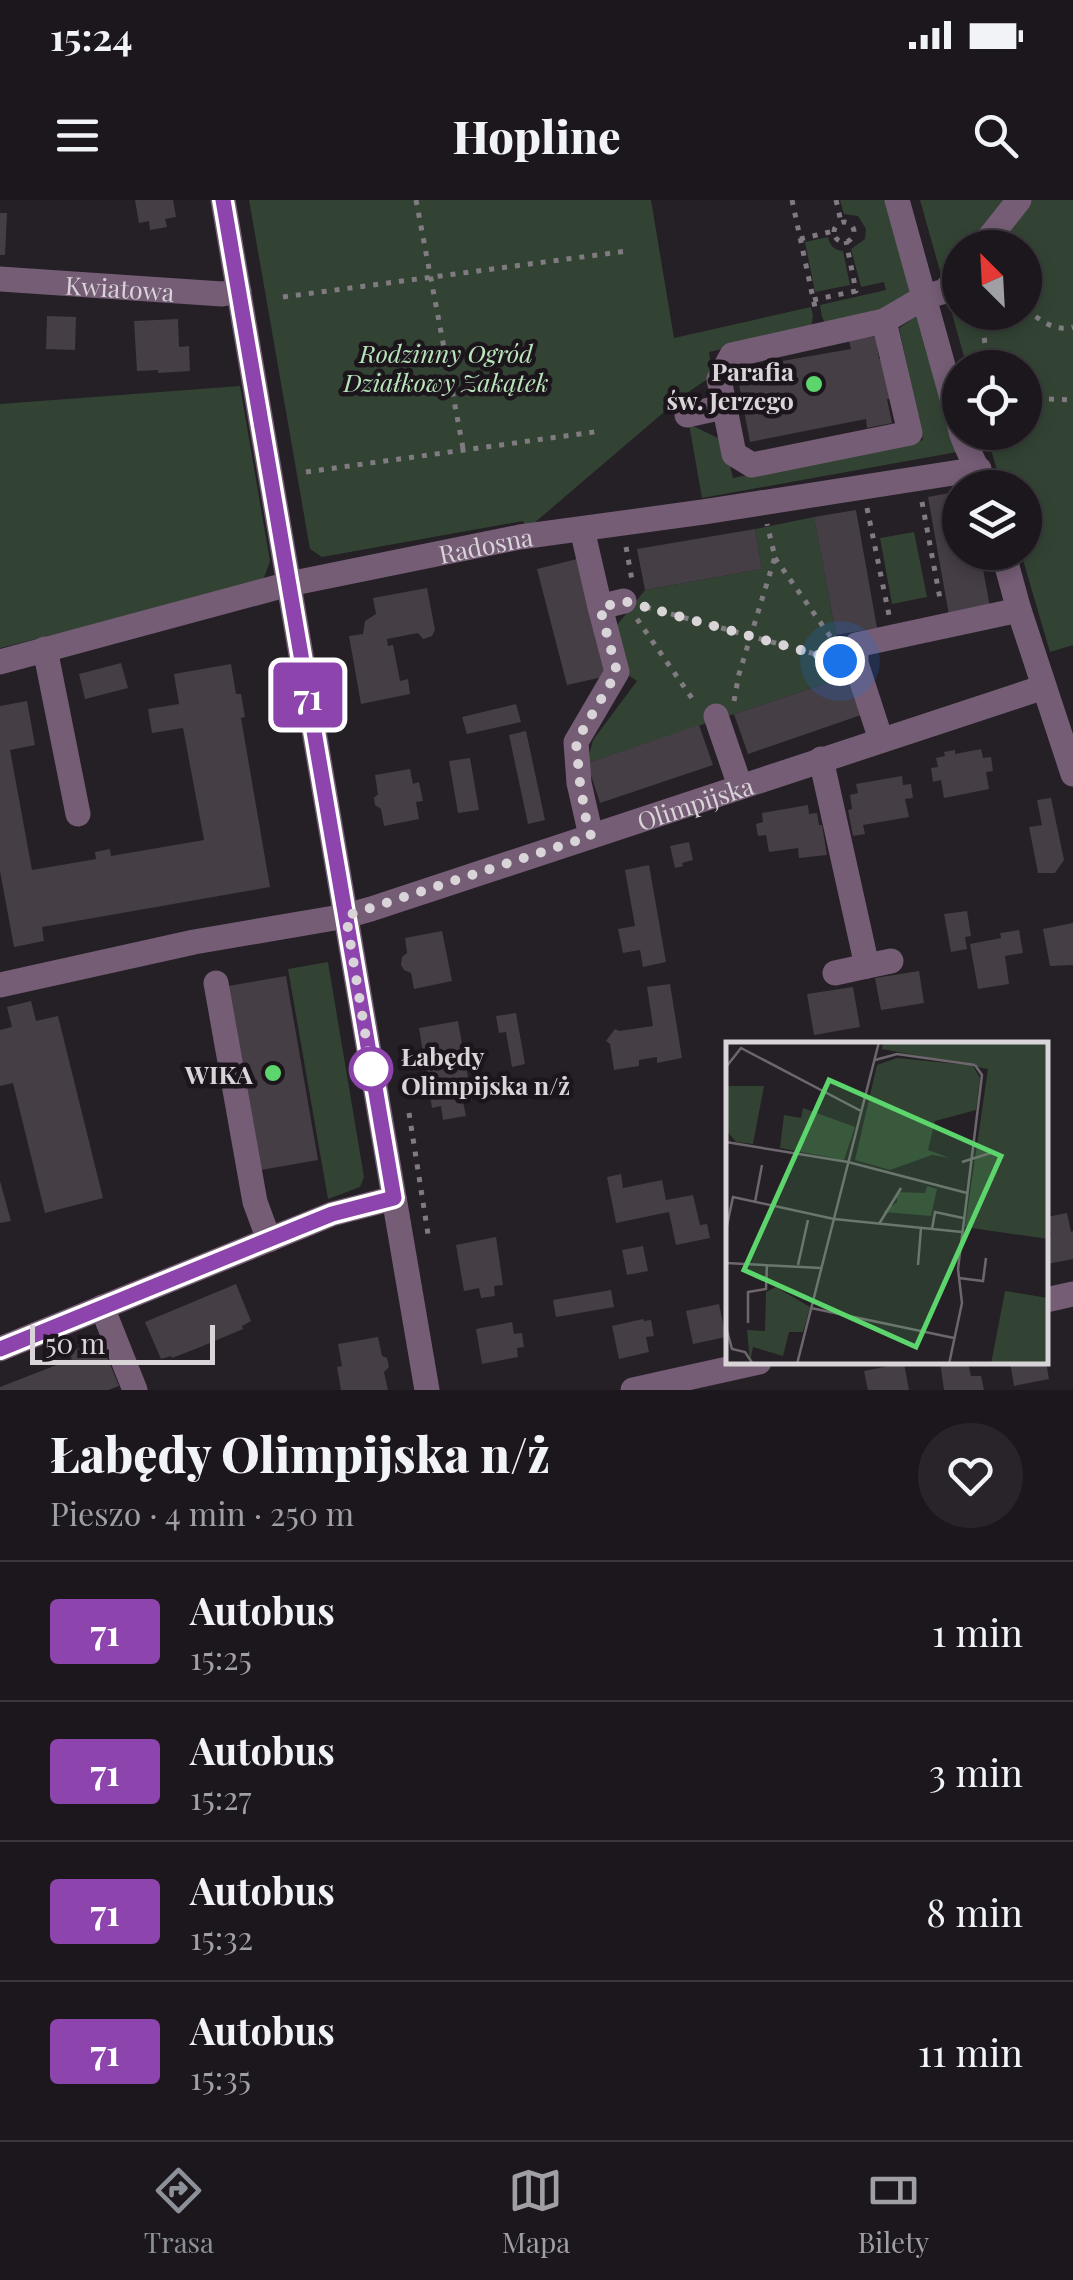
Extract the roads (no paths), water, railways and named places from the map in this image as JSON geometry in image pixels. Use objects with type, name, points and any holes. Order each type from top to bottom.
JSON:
[{"type":"street","points":[[223,200],[427,1390]]},
{"type":"street","points":[[896,200],[942,361]]},
{"type":"street","points":[[996,230],[1020,200]]},
{"type":"street","name":"Kwiatowa","points":[[0,279],[239,292]]},
{"type":"street","points":[[884,321],[910,433],[752,465],[734,454],[719,379],[732,354],[884,321],[942,292]]},
{"type":"street","points":[[687,416],[723,407]]},
{"type":"street","name":"Radosna","points":[[0,662],[288,584],[520,538],[942,483]]},
{"type":"street","points":[[582,529],[612,604],[617,672],[576,742],[591,836]]},
{"type":"street","points":[[1007,570],[1073,774]]},
{"type":"street","points":[[881,740],[856,664],[856,645],[1019,610]]},
{"type":"street","points":[[45,650],[78,814]]},
{"type":"street","name":"Olimpijska","points":[[0,985],[194,942],[346,916],[1044,687]]},
{"type":"street","points":[[716,716],[740,786]]},
{"type":"street","points":[[822,759],[879,963],[835,972]]},
{"type":"street","points":[[216,983],[254,1202],[268,1240]]},
{"type":"street","points":[[0,1349],[332,1214],[394,1198]]},
{"type":"street","points":[[1048,1300],[1073,1294]]},
{"type":"street","points":[[102,1307],[135,1390]]},
{"type":"street","points":[[633,1390],[746,1365]]},
{"type":"place","name":"Parafia św. Jerzego","points":[[814,384]]},
{"type":"place","name":"Łabędy Olimpijska n/ż","points":[[371,1069]]},
{"type":"place","name":"WIKA","points":[[273,1073]]},
{"type":"park label","name":"Rodzinny Ogród Działkowy Zakątek","points":[[446,366]]}]
